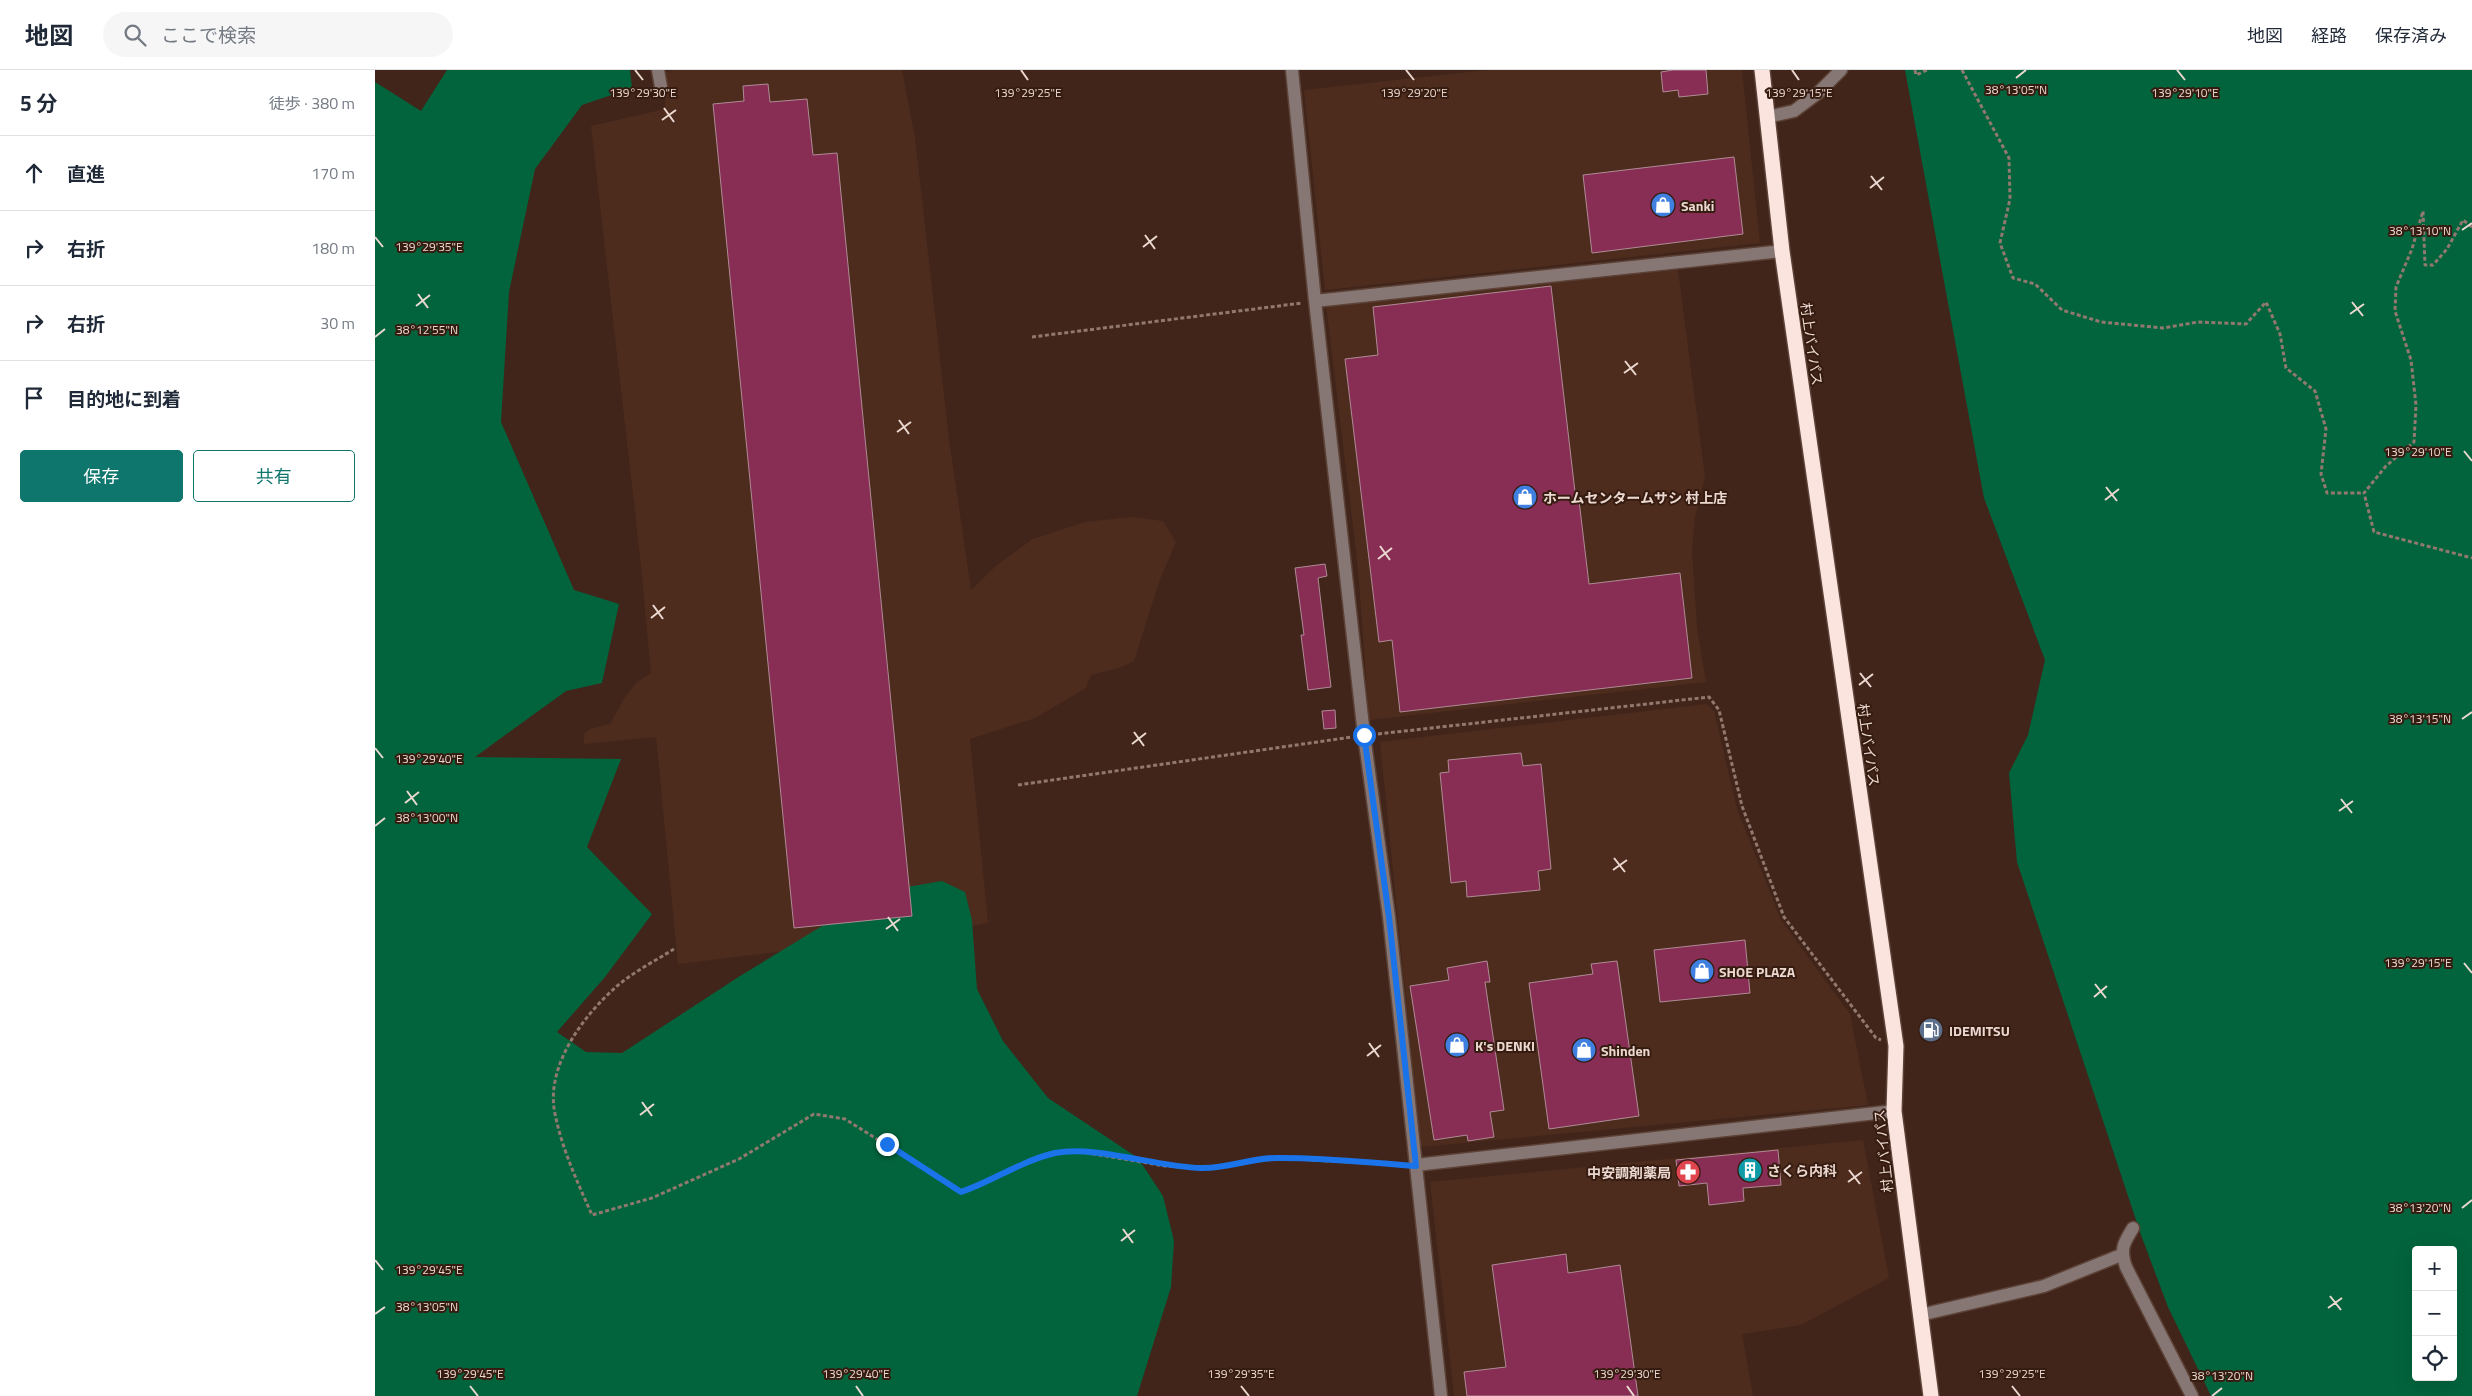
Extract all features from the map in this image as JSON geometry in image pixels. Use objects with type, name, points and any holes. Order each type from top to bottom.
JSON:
[{"type":"highway","name":"村上バイパス","points":[[1762,70],[1782,251],[1896,1046],[1894,1111],[1931,1396]]},
{"type":"street","points":[[658,70],[661,87]]},
{"type":"street","points":[[1292,70],[1315,301],[1364,735],[1389,917],[1441,1396]]},
{"type":"street","points":[[1767,117],[1794,111],[1818,94],[1841,70]]},
{"type":"street","points":[[1315,301],[1782,251]]},
{"type":"street","points":[[1416,1166],[1894,1111]]},
{"type":"street","points":[[2133,1228],[2124,1243],[2121,1255],[2192,1396]]},
{"type":"street","points":[[1920,1315],[2045,1286],[2121,1255]]},
{"type":"path","points":[[1915,70],[1916,75],[1927,70]]},
{"type":"path","points":[[1962,70],[2009,158],[2010,199],[2000,242],[2013,278],[2035,284],[2063,310],[2101,322],[2128,325],[2163,328],[2198,322],[2246,324],[2266,302],[2280,334],[2287,368],[2315,392],[2325,429],[2321,474],[2327,493],[2365,493]]},
{"type":"path","points":[[2365,493],[2386,466],[2414,442],[2416,405],[2411,360],[2395,311],[2396,287],[2412,249],[2423,211],[2425,265],[2433,265],[2447,250],[2463,220],[2472,227]]},
{"type":"path","points":[[1032,337],[1315,301]]},
{"type":"path","points":[[2365,493],[2374,532],[2472,558]]},
{"type":"path","points":[[1018,785],[1364,735],[1709,698],[1719,710],[1742,806],[1784,917],[1876,1038],[1896,1046]]},
{"type":"path","points":[[674,949],[617,986],[591,1014],[562,1054],[555,1079],[554,1107],[570,1165],[592,1215],[652,1198],[731,1163],[814,1114],[845,1119],[961,1192],[979,1186],[1029,1160],[1056,1153],[1077,1151],[1165,1166],[1203,1168],[1275,1158],[1416,1166]]},
{"type":"shaded area","points":[[673,70],[902,70],[915,138],[949,439],[971,590],[997,565],[1033,539],[1085,522],[1131,517],[1163,521],[1176,542],[1159,582],[1134,661],[1119,668],[1091,675],[1086,688],[1035,718],[970,739],[988,923],[930,933],[678,964],[656,737],[584,744],[584,734],[590,729],[610,724],[625,697],[636,683],[651,673],[640,556],[591,126],[665,109],[666,72]]},
{"type":"shaded area","points":[[1488,70],[1742,70],[1760,243],[1325,290],[1304,90]]},
{"type":"shaded area","name":"ホームセンタームサシ 村上店","points":[[1678,270],[1705,477],[1695,517],[1692,552],[1697,628],[1706,682],[1369,720],[1358,567],[1326,305]]},
{"type":"shaded area","points":[[1707,704],[1714,711],[1737,809],[1781,920],[1850,1014],[1868,1105],[1421,1147],[1380,742]]},
{"type":"shaded area","points":[[1863,1140],[1889,1278],[1801,1325],[1742,1334],[1753,1396],[1454,1396],[1430,1182]]},
{"type":"green space","points":[[447,70],[630,70],[632,88],[582,105],[535,169],[509,292],[501,422],[574,590],[619,604],[602,683],[566,691],[475,757],[621,759],[587,847],[652,914],[605,977],[557,1032],[586,1052],[622,1053],[740,976],[878,892],[942,881],[965,892],[972,920],[977,989],[1003,1041],[1048,1098],[1138,1158],[1163,1196],[1174,1241],[1171,1287],[1137,1396],[375,1396],[375,82],[421,111]]},
{"type":"green space","points":[[1905,70],[2472,70],[2472,1396],[2211,1396],[2168,1307],[2141,1235],[2017,862],[2009,773],[2028,735],[2045,660],[1984,498]]},
{"type":"building","points":[[1706,70],[1708,94],[1679,97],[1678,90],[1663,92],[1661,72]]},
{"type":"building","points":[[768,84],[770,102],[807,99],[813,155],[837,153],[912,916],[794,928],[713,104],[744,101],[743,86]]},
{"type":"building","name":"Sanki","points":[[1734,157],[1743,234],[1592,253],[1583,175]]},
{"type":"building","name":"ホームセンタームサシ 村上店","points":[[1551,286],[1575,492],[1578,492],[1589,584],[1680,573],[1692,678],[1400,712],[1392,640],[1379,642],[1345,359],[1378,355],[1373,307]]},
{"type":"building","points":[[1325,564],[1327,576],[1318,578],[1331,687],[1308,690],[1301,635],[1304,635],[1295,568]]},
{"type":"building","points":[[1335,710],[1336,728],[1324,729],[1322,711]]},
{"type":"building","points":[[1521,753],[1523,766],[1541,764],[1551,869],[1538,871],[1540,890],[1467,897],[1466,881],[1451,883],[1440,773],[1449,772],[1448,760]]},
{"type":"building","name":"SHOE PLAZA","points":[[1745,940],[1750,993],[1660,1002],[1654,950]]},
{"type":"building","name":"K's DENKI","points":[[1487,961],[1490,982],[1485,982],[1504,1110],[1490,1112],[1494,1137],[1468,1141],[1467,1135],[1434,1140],[1410,986],[1449,980],[1447,968]]},
{"type":"building","name":"Shinden","points":[[1617,961],[1639,1116],[1549,1129],[1529,983],[1593,974],[1591,964]]},
{"type":"building","name":"さくら内科","points":[[1778,1150],[1781,1185],[1743,1188],[1744,1201],[1709,1205],[1707,1183],[1679,1186],[1676,1160]]},
{"type":"building","points":[[1566,1254],[1568,1273],[1620,1265],[1638,1396],[1467,1396],[1464,1372],[1506,1367],[1492,1265]]},
{"type":"place","name":"Sanki","points":[[1663,205]]},
{"type":"place","name":"ホームセンタームサシ 村上店","points":[[1525,497]]},
{"type":"place","name":"SHOE PLAZA","points":[[1702,971]]},
{"type":"place","name":"IDEMITSU","points":[[1931,1030]]},
{"type":"place","name":"K's DENKI","points":[[1457,1045]]},
{"type":"place","name":"Shinden","points":[[1584,1050]]},
{"type":"place","name":"さくら内科","points":[[1750,1170]]},
{"type":"place","name":"中安調剤薬局","points":[[1688,1172]]},
{"type":"route","points":[[887,1144],[961,1192],[979,1186],[1029,1160],[1056,1153],[1077,1151],[1165,1166],[1203,1168],[1275,1158],[1416,1166],[1389,917],[1364,735]]}]
